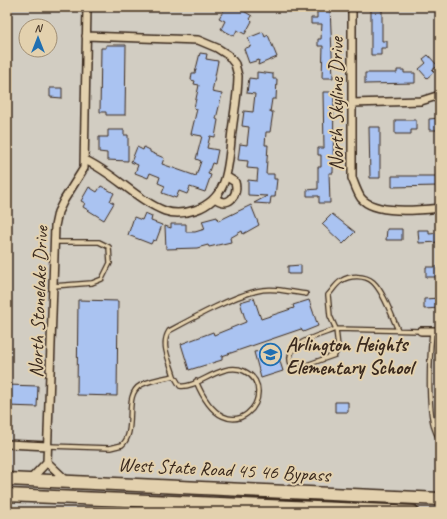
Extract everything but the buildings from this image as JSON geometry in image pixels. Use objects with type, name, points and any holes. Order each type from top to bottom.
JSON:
[{"type":"highway","name":"West State Road 45 46 Bypass","points":[[7,479],[440,499]]},
{"type":"highway","points":[[259,505],[276,498],[283,491]]},
{"type":"highway","name":"West State Road 45 46 Bypass","points":[[7,496],[413,512]]},
{"type":"street","name":"North Stonelake Drive","points":[[47,462],[54,242],[58,212],[84,168],[87,7]]},
{"type":"street","name":"North Skyline Drive","points":[[352,7],[352,178],[361,198],[378,208],[440,208]]},
{"type":"street","points":[[85,160],[104,170],[153,205],[166,211],[189,212],[201,208],[216,198],[227,177],[238,82],[238,70],[232,59],[217,48],[198,40],[86,36]]},
{"type":"street","points":[[352,103],[411,102],[430,99],[440,95]]},
{"type":"street","points":[[216,198],[225,203],[230,201],[236,191],[235,182],[227,177]]},
{"type":"street","points":[[421,331],[436,332]]},
{"type":"street","points":[[7,444],[48,446]]},
{"type":"street","points":[[30,480],[47,462],[67,481]]},
{"type":"lane","points":[[53,286],[92,283],[102,279],[110,263],[109,247],[99,242],[54,242]]},
{"type":"lane","points":[[398,330],[386,302],[374,282],[363,277],[348,278],[339,281],[328,295],[330,316],[336,329],[338,347],[335,355],[301,367],[291,364],[289,359],[290,352],[296,346],[336,329],[421,331]]},
{"type":"lane","points":[[196,381],[201,394],[211,409],[231,419],[243,418],[250,412],[256,402],[258,390],[252,377],[243,371],[229,369],[196,381],[186,387],[180,386],[174,376],[165,345],[165,337],[169,331],[226,303],[257,290],[276,290],[306,294]]},
{"type":"lane","points":[[436,332],[431,345],[430,416],[440,439]]},
{"type":"lane","points":[[48,446],[110,448],[122,445],[130,435],[131,403],[136,389],[140,385],[174,376]]},
{"type":"place","name":"Arlington Heights Elementary School","points":[[270,355]]}]
